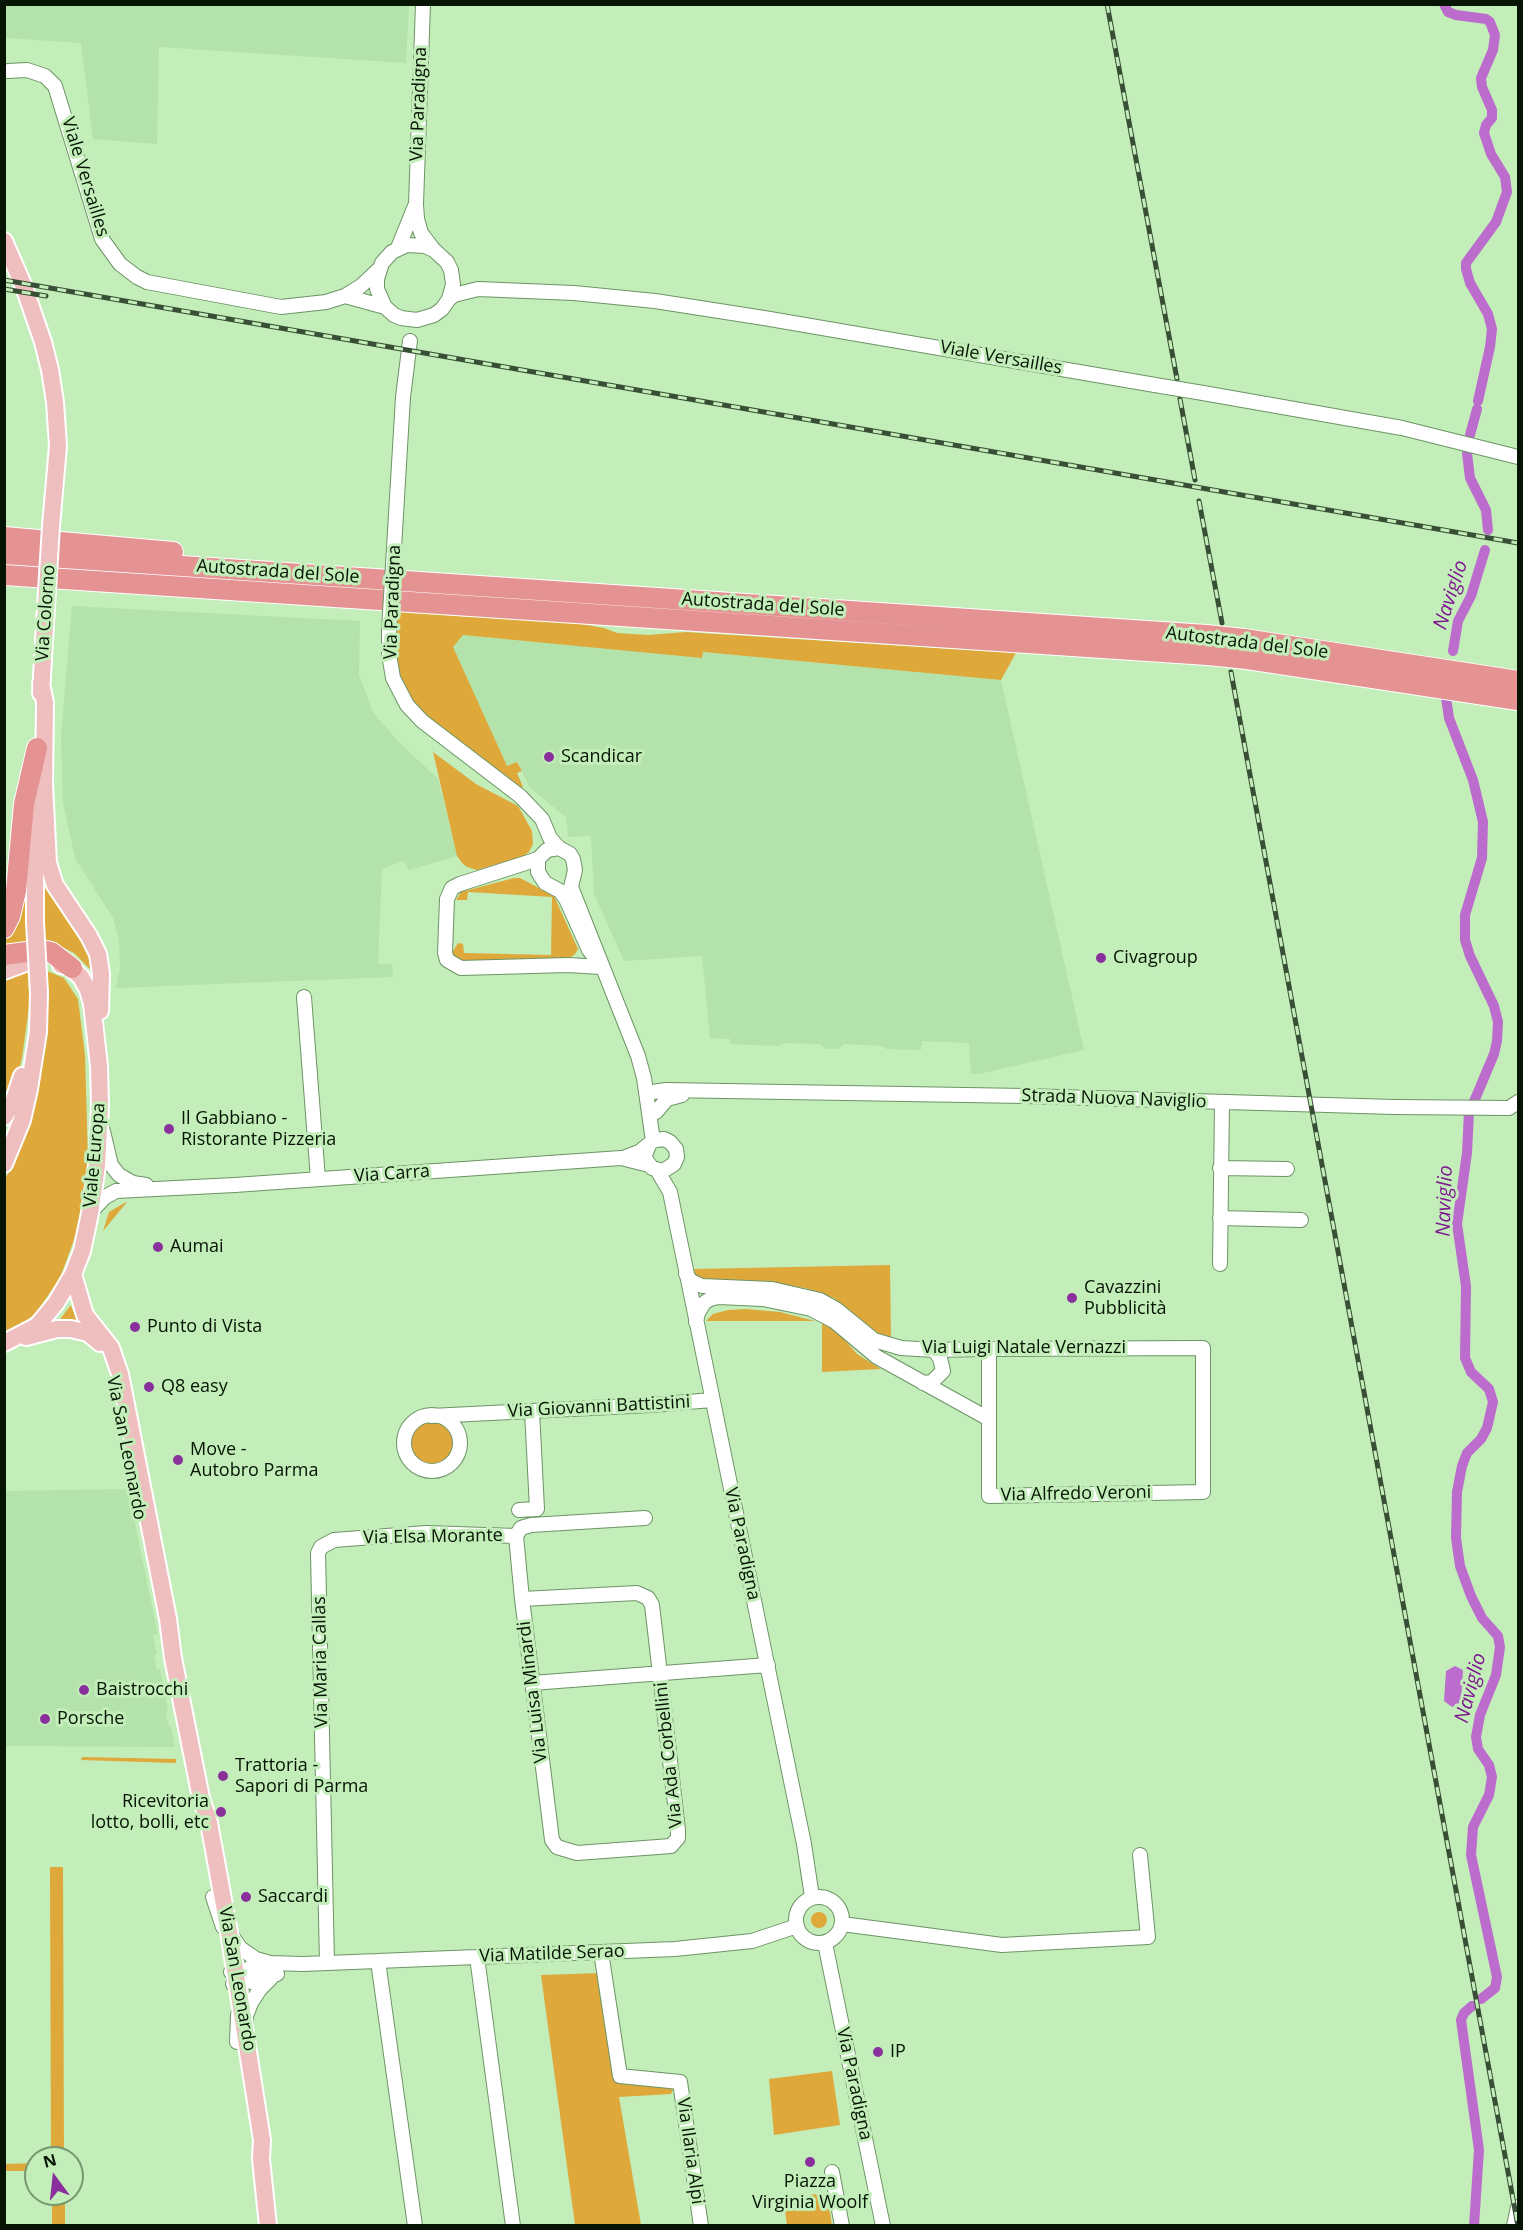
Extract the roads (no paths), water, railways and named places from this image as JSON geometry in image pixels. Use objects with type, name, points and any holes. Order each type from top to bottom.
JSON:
[{"type":"highway","points":[[4,537],[227,557],[257,570]]},
{"type":"highway","name":"Autostrada del Sole","points":[[4,554],[1206,635],[1244,639],[1435,679]]},
{"type":"highway","name":"Autostrada del Sole","points":[[4,575],[1208,655],[1435,679],[1462,683],[1518,700]]},
{"type":"highway","name":"Autostrada del Sole","points":[[1462,683],[1518,681]]},
{"type":"highway","points":[[4,928],[10,916],[16,891],[24,804],[37,748]]},
{"type":"highway","points":[[4,955],[37,956],[51,952],[72,968]]},
{"type":"main road","name":"Via Colorno","points":[[4,241],[33,310],[50,370],[58,446],[51,526],[34,820],[35,922],[39,998]]},
{"type":"main road","points":[[41,683],[45,703],[44,785],[48,863],[55,885],[89,936],[99,959],[101,974],[99,1066]]},
{"type":"main road","points":[[4,970],[37,956]]},
{"type":"main road","name":"Viale Europa","points":[[8,1342],[37,1326],[48,1315],[73,1274],[82,1251],[90,1213],[97,1165],[100,1106],[99,1066],[90,994],[84,981],[72,968]]},
{"type":"main road","points":[[4,1117],[20,1086],[32,1020],[39,998]]},
{"type":"main road","points":[[4,1164],[19,1129],[27,1099],[37,1041],[39,998]]},
{"type":"main road","name":"Via San Leonardo","points":[[73,1274],[85,1315],[111,1348],[118,1366],[168,1619],[171,1648]]},
{"type":"main road","name":"Via San Leonardo","points":[[8,1342],[57,1329],[88,1333],[105,1351],[112,1371],[152,1579],[171,1648],[201,1798],[209,1822],[237,1978],[241,2034],[256,2143],[261,2162],[268,2226]]},
{"type":"main road","name":"Via San Leonardo","points":[[201,1798],[213,1898],[241,2034]]},
{"type":"street","name":"Via Paradigna","points":[[423,4],[416,204],[422,233],[451,270]]},
{"type":"street","name":"Viale Versailles","points":[[6,71],[27,70],[45,76],[55,86],[102,239],[120,264],[137,277],[147,282],[281,307],[327,302],[345,296],[361,286],[378,270]]},
{"type":"street","name":"Via Paradigna","points":[[378,270],[386,257],[398,248],[416,204]]},
{"type":"street","points":[[398,248],[416,244],[434,250]]},
{"type":"street","points":[[378,270],[377,289],[390,311],[401,319],[410,341]]},
{"type":"street","name":"Viale Versailles","points":[[451,270],[454,275],[478,289]]},
{"type":"street","points":[[449,299],[453,284],[451,270]]},
{"type":"street","name":"Viale Versailles","points":[[449,299],[454,295],[478,289],[592,295],[701,307],[1364,421],[1518,457]]},
{"type":"street","name":"Viale Versailles","points":[[345,296],[390,311]]},
{"type":"street","name":"Via Paradigna","points":[[449,299],[442,309],[425,319],[410,341],[403,398],[389,629],[389,654],[393,678],[406,705],[422,721],[527,803],[542,819],[550,838],[559,848],[570,854],[575,864],[571,888],[595,946],[600,965],[632,1037],[648,1093]]},
{"type":"street","points":[[390,311],[409,320],[425,319]]},
{"type":"street","name":"Via Paradigna","points":[[527,803],[540,833],[538,872],[540,878],[560,891],[566,899],[589,950],[600,965]]},
{"type":"street","points":[[559,848],[553,848],[540,857],[452,888],[447,899],[445,953],[447,960],[461,968],[600,965]]},
{"type":"street","points":[[551,885],[564,884],[573,876]]},
{"type":"street","points":[[304,997],[318,1179]]},
{"type":"street","name":"Strada Nuova Naviglio","points":[[648,1093],[666,1090],[1025,1096],[1462,1108],[1509,1108],[1518,1102]]},
{"type":"street","name":"Strada Nuova Naviglio","points":[[656,1112],[661,1104],[672,1096],[708,1091]]},
{"type":"street","points":[[648,1093],[668,1140],[675,1146],[677,1152],[676,1161],[659,1168],[645,1155],[651,1143],[648,1093]]},
{"type":"street","points":[[1220,1264],[1222,1102]]},
{"type":"street","name":"Via Carra","points":[[100,1106],[103,1135],[111,1165],[119,1175],[133,1183],[163,1189]]},
{"type":"street","points":[[651,1143],[660,1139],[668,1140]]},
{"type":"street","name":"Via Carra","points":[[90,1213],[105,1197],[117,1191],[621,1158],[639,1152],[651,1143]]},
{"type":"street","name":"Via Carra","points":[[621,1158],[659,1168]]},
{"type":"street","name":"Via Paradigna","points":[[659,1168],[670,1192],[768,1665],[804,1844],[812,1897]]},
{"type":"street","points":[[1220,1168],[1287,1169]]},
{"type":"street","points":[[1220,1218],[1301,1220]]},
{"type":"street","name":"Via Luigi Natale Vernazzi","points":[[686,1274],[691,1281],[700,1286],[772,1289],[820,1300],[836,1309],[874,1340],[901,1348],[934,1350],[1203,1348],[1203,1492]]},
{"type":"street","points":[[697,1324],[699,1310],[707,1301],[714,1298],[753,1298],[801,1306],[830,1318],[872,1354],[989,1419]]},
{"type":"street","name":"Via Alfredo Veroni","points":[[989,1349],[989,1496],[1203,1492]]},
{"type":"street","points":[[923,1383],[932,1382],[943,1371],[940,1358],[934,1350]]},
{"type":"street","name":"Via Giovanni Battistini","points":[[486,1413],[465,1427],[455,1459],[445,1468],[431,1471],[422,1469],[414,1464],[405,1448],[406,1434],[419,1419],[431,1416],[712,1400]]},
{"type":"street","points":[[519,1510],[537,1509],[532,1411]]},
{"type":"street","points":[[431,1416],[440,1417],[452,1423],[459,1434],[460,1443]]},
{"type":"street","name":"Via Elsa Morante","points":[[324,1544],[334,1540],[426,1533],[516,1536],[521,1528],[531,1524],[645,1518]]},
{"type":"street","name":"Via Luisa Minardi","points":[[516,1536],[552,1840],[557,1847]]},
{"type":"street","name":"Via Maria Callas","points":[[324,1544],[318,1553],[327,1963]]},
{"type":"street","name":"Via Ada Corbellini","points":[[522,1599],[637,1593],[648,1598],[652,1605],[678,1838],[671,1846],[663,1847],[577,1853],[557,1847]]},
{"type":"street","points":[[532,1683],[768,1665]]},
{"type":"street","points":[[842,1924],[1002,1945],[1148,1937],[1140,1856]]},
{"type":"street","points":[[812,1897],[828,1898],[837,1904],[842,1914],[842,1924],[838,1934],[830,1941],[812,1942],[797,1926],[797,1913],[804,1901],[812,1897]]},
{"type":"street","points":[[213,1898],[222,1926],[230,1971],[237,1978]]},
{"type":"street","name":"Via Matilde Serao","points":[[237,1978],[252,1967],[276,1968],[303,1964],[601,1952],[752,1941],[797,1926]]},
{"type":"street","name":"Via Matilde Serao","points":[[229,1932],[234,1942],[248,1954],[276,1968]]},
{"type":"street","name":"Via Paradigna","points":[[825,1943],[883,2226]]},
{"type":"street","name":"Via Ilaria Alpi","points":[[601,1952],[620,2076],[680,2082],[701,2226]]},
{"type":"street","points":[[477,1957],[513,2226]]},
{"type":"street","points":[[378,1961],[415,2226]]},
{"type":"street","points":[[241,2034],[247,2013],[257,1993],[276,1968]]},
{"type":"street","points":[[832,2172],[842,2226]]},
{"type":"street","points":[[1514,2226],[1518,2207]]},
{"type":"waterway","name":"Naviglio","points":[[1444,4],[1448,12],[1456,15],[1486,19],[1490,22],[1495,35],[1493,50],[1481,78],[1482,87],[1492,110],[1492,118],[1486,125],[1484,133],[1491,154],[1505,177],[1507,192],[1496,222],[1466,263],[1470,283],[1488,314],[1492,329],[1478,401]]},
{"type":"waterway","name":"Naviglio","points":[[1470,435],[1477,409]]},
{"type":"waterway","name":"Naviglio","points":[[1467,453],[1470,478],[1486,510],[1488,530]]},
{"type":"waterway","name":"Naviglio","points":[[1453,651],[1458,621],[1471,596],[1485,550]]},
{"type":"waterway","name":"Naviglio","points":[[1446,698],[1449,718],[1473,780],[1483,822],[1482,858],[1465,915],[1465,940],[1470,956],[1494,1006],[1498,1022],[1494,1054],[1473,1104]]},
{"type":"waterway","name":"Naviglio","points":[[1469,1112],[1467,1153],[1457,1224],[1466,1286],[1465,1358],[1471,1372],[1489,1389],[1493,1402],[1487,1428],[1481,1439],[1467,1453],[1462,1466],[1457,1492],[1456,1538],[1460,1566],[1471,1596],[1482,1618],[1498,1636],[1500,1647],[1496,1675],[1480,1715],[1476,1737],[1478,1749],[1489,1765],[1492,1777],[1489,1795],[1473,1827],[1471,1855],[1497,1977],[1495,1988],[1481,1999]]},
{"type":"waterway","name":"Naviglio","points":[[1472,2006],[1464,2013],[1461,2020],[1479,2150],[1474,2226]]},
{"type":"railway","points":[[1107,4],[1177,379]]},
{"type":"railway","points":[[4,280],[1518,543]]},
{"type":"railway","points":[[4,289],[46,296]]},
{"type":"railway","points":[[1180,399],[1195,480]]},
{"type":"railway","points":[[1199,501],[1222,623]]},
{"type":"railway","points":[[1231,672],[1518,2226]]},
{"type":"place","name":"Scandicar","points":[[549,757]]},
{"type":"place","name":"Civagroup","points":[[1101,958]]},
{"type":"place","name":"Il Gabbiano - Ristorante Pizzeria","points":[[169,1129]]},
{"type":"place","name":"Aumai","points":[[158,1247]]},
{"type":"place","name":"Cavazzini Pubblicità","points":[[1072,1298]]},
{"type":"place","name":"Punto di Vista","points":[[135,1327]]},
{"type":"place","name":"Q8 easy","points":[[149,1387]]},
{"type":"place","name":"Move - Autobro Parma","points":[[178,1460]]},
{"type":"place","name":"Baistrocchi","points":[[84,1690]]},
{"type":"place","name":"Porsche","points":[[45,1719]]},
{"type":"place","name":"Trattoria - Sapori di Parma","points":[[223,1776]]},
{"type":"place","name":"Ricevitoria lotto, bolli, etc","points":[[221,1812]]},
{"type":"place","name":"Saccardi","points":[[246,1897]]},
{"type":"place","name":"IP","points":[[878,2052]]},
{"type":"place","name":"Piazza Virginia Woolf","points":[[810,2162]]}]
